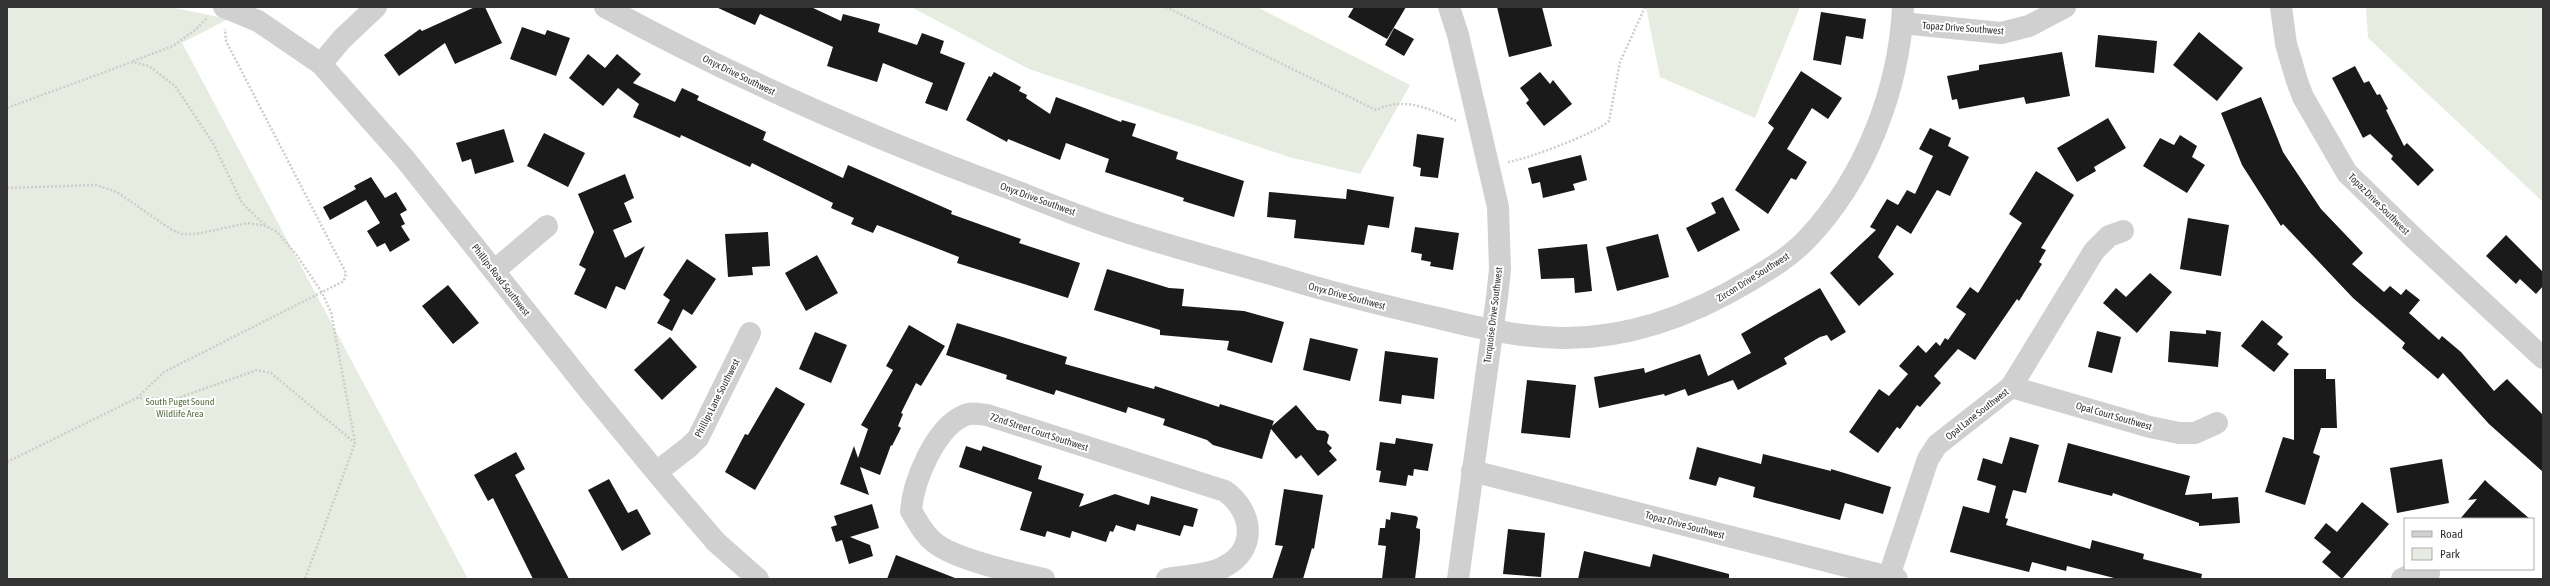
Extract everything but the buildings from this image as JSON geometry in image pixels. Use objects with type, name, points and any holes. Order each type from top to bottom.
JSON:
[{"type":"street","points":[[321,64],[342,39],[376,7]]},
{"type":"street","name":"Onyx Drive Southwest","points":[[606,7],[795,102],[933,160],[1116,229],[1302,283],[1492,331]]},
{"type":"street","name":"Turquoise Drive Southwest","points":[[1449,7],[1458,35],[1498,207],[1500,230],[1500,269],[1458,579]]},
{"type":"street","name":"Topaz Drive Southwest","points":[[1903,15],[2001,33],[2029,26],[2065,7]]},
{"type":"street","name":"Topaz Drive Southwest","points":[[2281,7],[2286,44],[2296,81],[2303,97],[2347,172],[2416,240],[2543,358]]},
{"type":"street","name":"Phillips Road Southwest","points":[[219,17],[245,11],[321,64],[405,158],[591,393],[716,542],[758,579]]},
{"type":"street","name":"Zircon Drive Southwest","points":[[1492,331],[1559,338],[1602,336],[1673,320],[1727,295],[1793,252],[1808,237],[1830,210],[1873,138],[1890,89],[1903,15]]},
{"type":"street","points":[[494,271],[547,226]]},
{"type":"street","name":"Opal Lane Southwest","points":[[1893,578],[1928,459],[1937,445],[2011,386],[2094,251],[2109,236],[2123,231]]},
{"type":"street","name":"Phillips Lane Southwest","points":[[658,472],[689,448],[698,438],[750,333]]},
{"type":"street","name":"Opal Court Southwest","points":[[2011,386],[2150,427],[2179,433],[2195,433],[2217,423]]},
{"type":"street","name":"72nd Street Court Southwest","points":[[1044,579],[978,562],[936,544],[922,530],[911,511],[923,467],[941,432],[964,415],[973,413],[987,415],[1225,491],[1234,497],[1243,510],[1249,527],[1246,544],[1241,552],[1229,564],[1220,569],[1167,579]]},
{"type":"street","name":"Topaz Drive Southwest","points":[[1472,471],[1893,578]]},
{"type":"street","points":[[2402,579],[2419,571],[2429,573]]},
{"type":"path","points":[[1166,7],[1376,110],[1401,102],[1421,107],[1480,130]]},
{"type":"path","points":[[1488,164],[1513,161],[1603,127],[1609,121],[1620,62],[1645,7]]},
{"type":"path","points":[[7,108],[173,46],[195,30],[219,17],[226,42],[346,273],[344,281],[320,291],[164,372],[137,398],[7,462]]},
{"type":"path","points":[[132,62],[149,66],[175,86],[213,143],[242,203],[266,226],[277,232],[296,254],[320,291],[331,312],[355,443],[305,579]]},
{"type":"path","points":[[7,188],[96,186],[117,192],[172,230],[182,234],[196,234],[248,223],[266,226]]},
{"type":"path","points":[[137,398],[176,399],[257,370],[271,374],[355,443]]},
{"type":"green space","name":"South Puget Sound Wildlife Area","points":[[7,7],[171,7],[228,19],[182,43],[468,579],[7,579]]},
{"type":"green space","points":[[911,7],[1257,7],[1410,85],[1360,174],[1289,157],[1029,69]]},
{"type":"green space","points":[[1646,7],[1800,7],[1755,118],[1660,77]]},
{"type":"green space","points":[[2366,7],[2543,7],[2543,202],[2368,38]]}]
